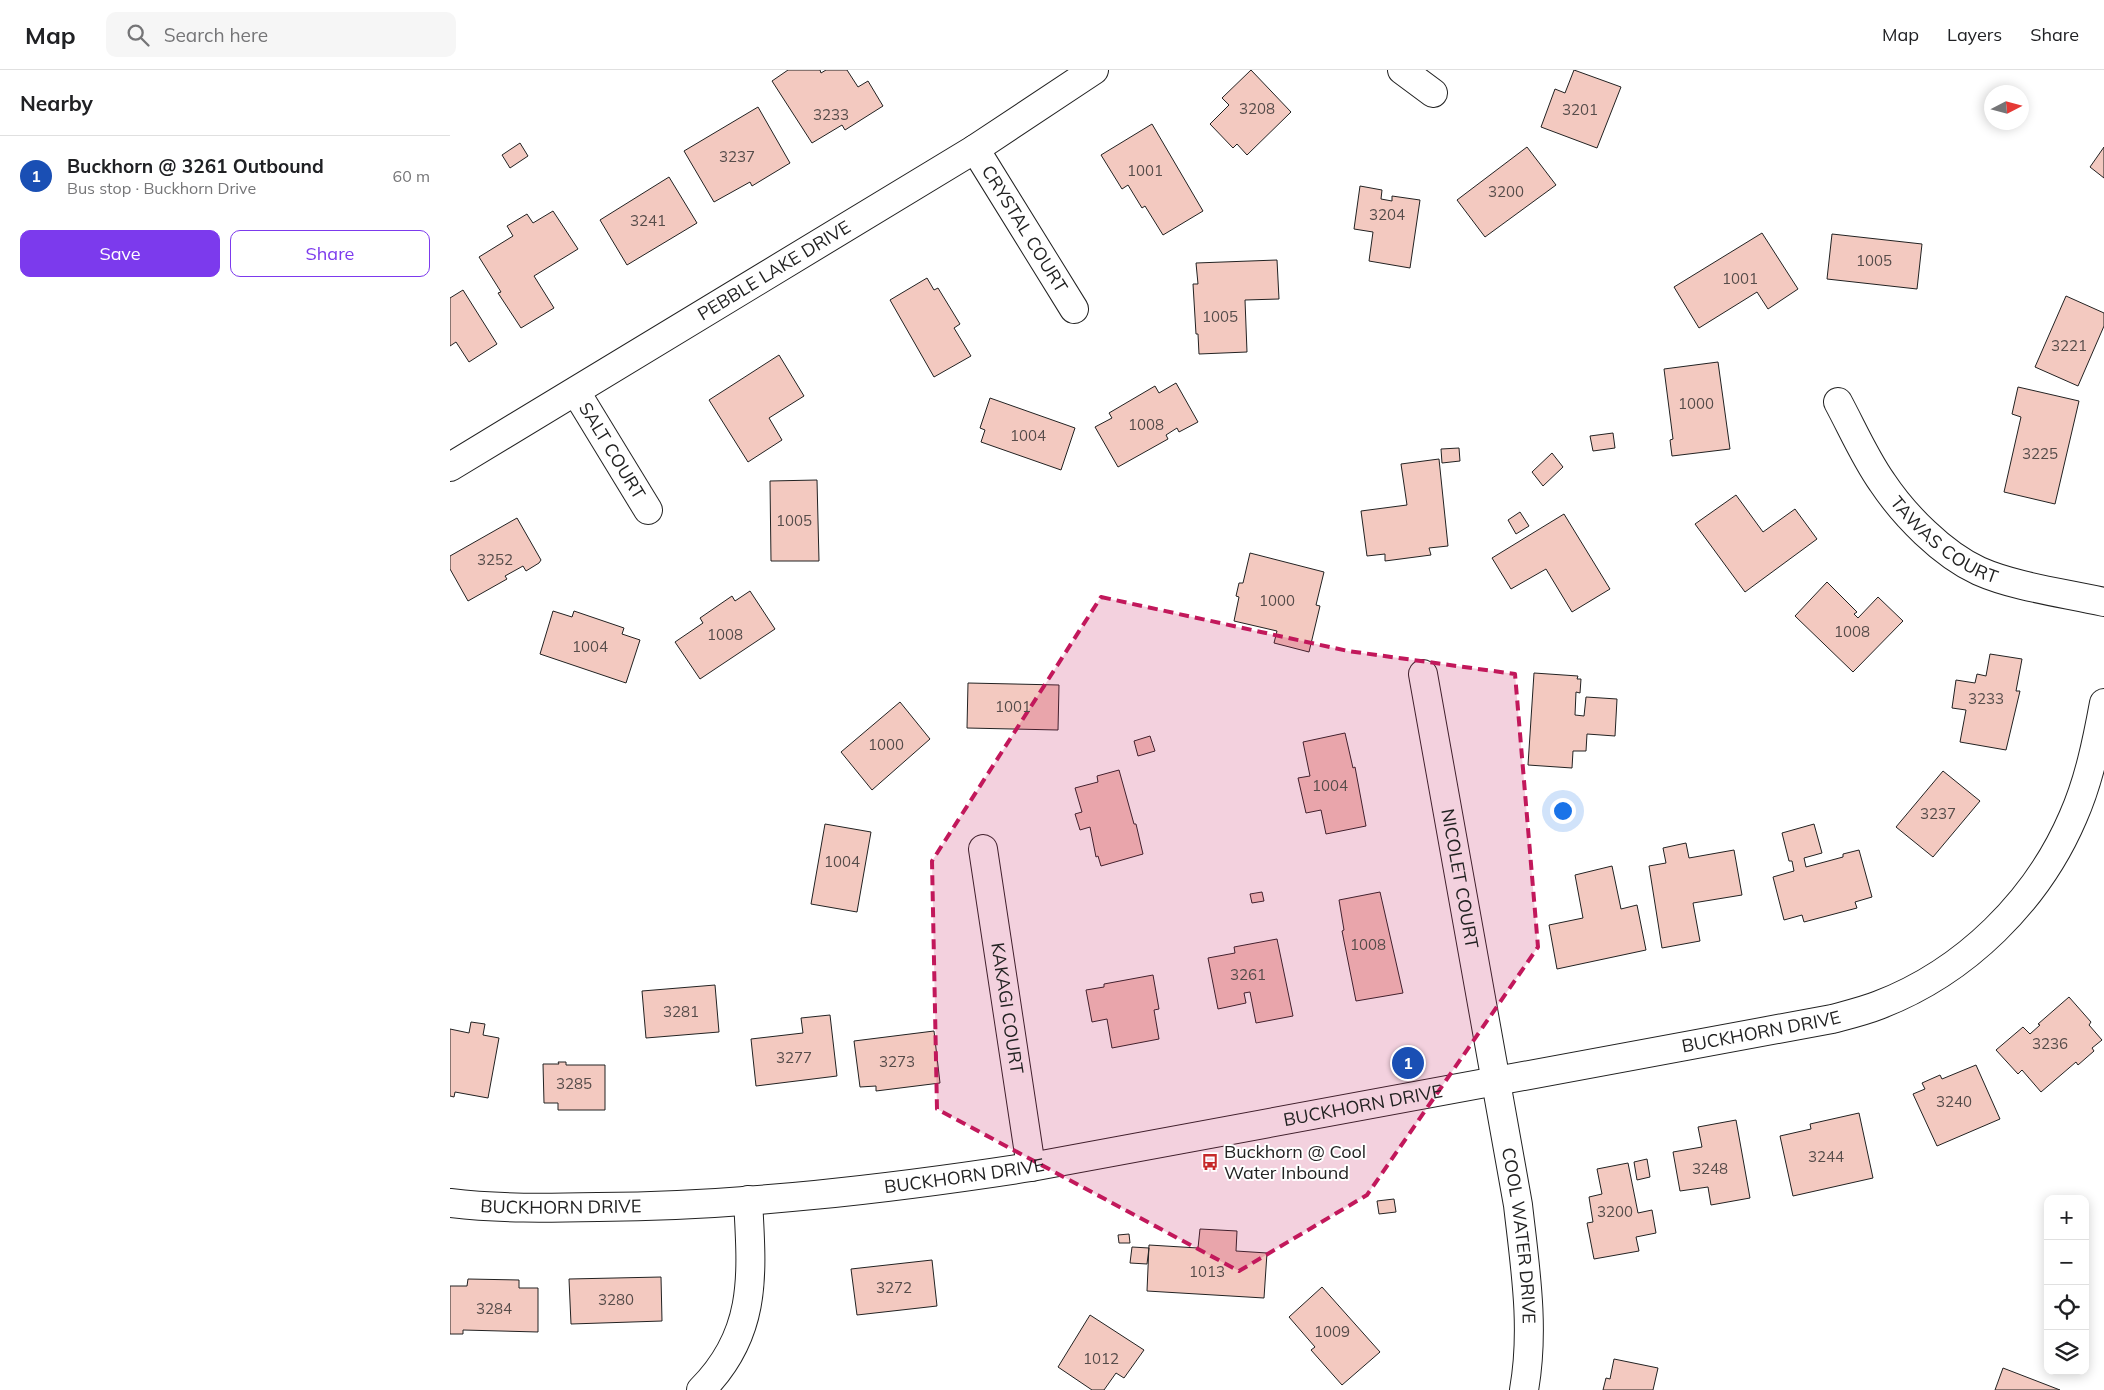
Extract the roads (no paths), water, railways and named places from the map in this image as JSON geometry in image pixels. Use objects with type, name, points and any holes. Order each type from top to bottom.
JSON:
[{"type":"street","name":"PEBBLE LAKE DRIVE","points":[[450,467],[975,149],[1094,70]]},
{"type":"street","points":[[1402,70],[1432,93]]},
{"type":"street","name":"CRYSTAL COURT","points":[[975,149],[1074,309]]},
{"type":"street","name":"SALT COURT","points":[[576,392],[648,510]]},
{"type":"street","name":"TAWAS COURT","points":[[1838,402],[1882,482],[1917,524],[1950,554],[1979,571],[2008,580],[2104,602]]},
{"type":"street","name":"NICOLET COURT","points":[[1423,674],[1495,1082]]},
{"type":"street","name":"BUCKHORN DRIVE","points":[[450,1203],[552,1208],[662,1207],[934,1182],[1031,1167],[1832,1019],[1879,1005],[1925,983],[1963,957],[2004,921],[2034,887],[2056,852],[2074,816],[2087,776],[2104,703]]},
{"type":"street","name":"KAKAGI COURT","points":[[983,849],[1031,1167]]},
{"type":"street","name":"COOL WATER DRIVE","points":[[1495,1082],[1518,1205],[1528,1291],[1528,1370],[1524,1390]]},
{"type":"street","points":[[701,1390],[729,1355],[741,1326],[748,1300],[752,1270],[748,1200]]},
{"type":"place","name":"Buckhorn @ 3261 Outbound","points":[[1408,1063]]},
{"type":"place","name":"Buckhorn @ Cool Water Inbound","points":[[1210,1162]]}]
